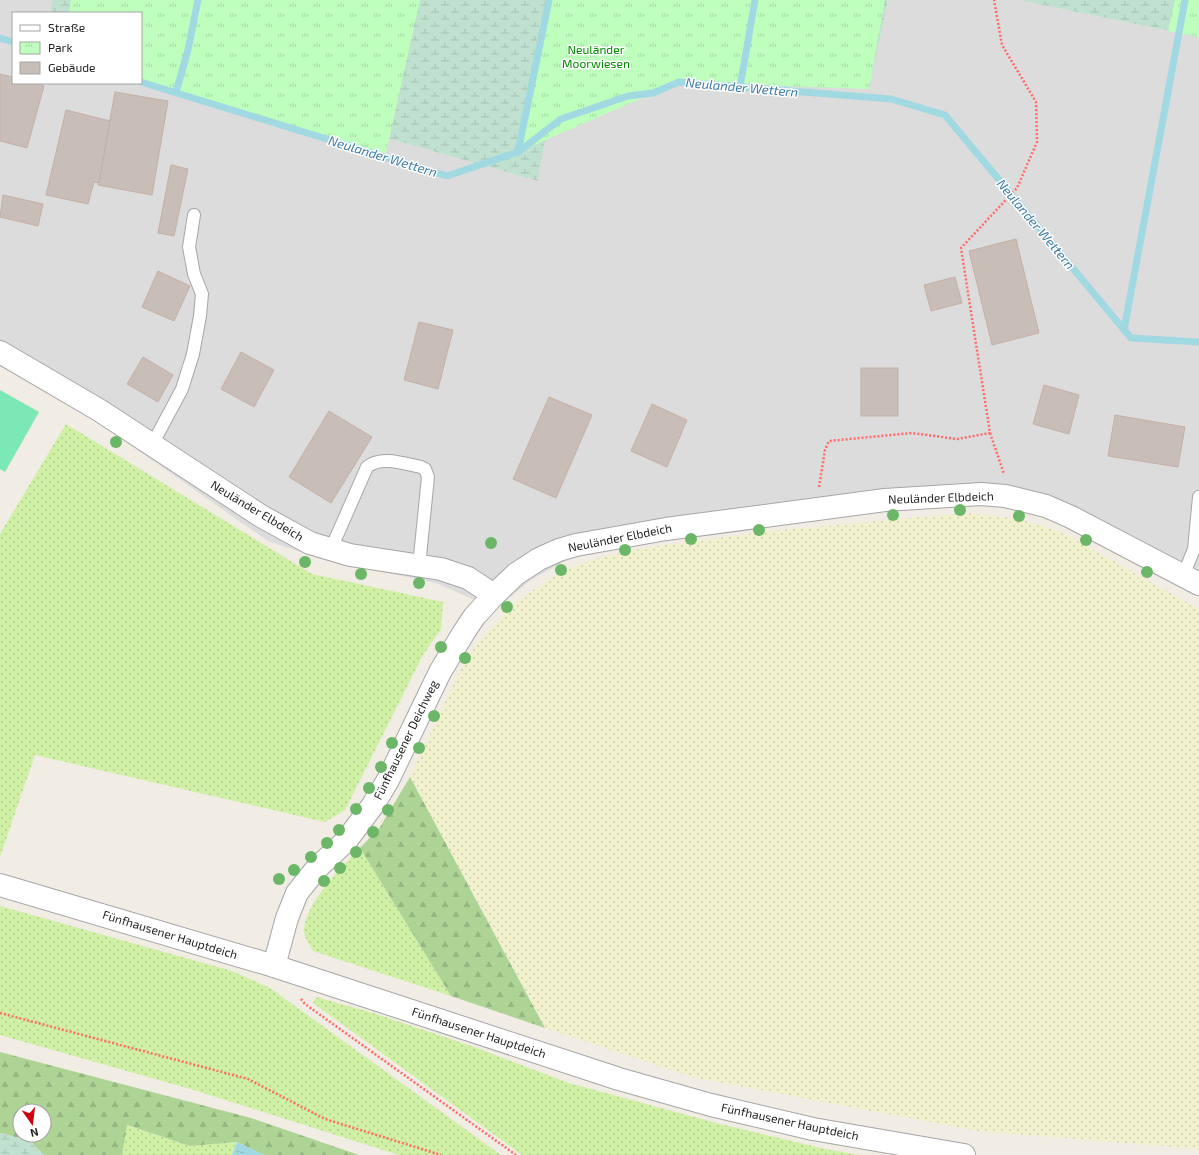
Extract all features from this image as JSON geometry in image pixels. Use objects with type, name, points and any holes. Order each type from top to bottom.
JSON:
[{"type":"street","name":"Neuländer Elbdeich","points":[[0,352],[99,410],[261,516],[310,543],[350,555],[441,569],[468,578],[494,595],[516,574],[539,559],[576,545],[666,528],[885,500],[940,495],[981,494],[1005,496],[1046,506],[1071,517],[1191,580]]},
{"type":"street","name":"Fünfhausener Deichweg","points":[[274,966],[286,918],[297,893],[317,868],[346,841],[373,805],[451,652],[474,617],[494,595]]},
{"type":"street","name":"Fünfhausener Hauptdeich","points":[[0,885],[274,966],[619,1079],[711,1105],[813,1129],[964,1155]]},
{"type":"lane","points":[[152,445],[185,382],[193,354],[200,316],[202,294],[194,274],[189,247],[194,215]]},
{"type":"lane","points":[[331,549],[363,473],[372,462],[382,461],[421,467],[425,470],[428,477],[419,566]]},
{"type":"lane","points":[[1191,580],[1199,497]]},
{"type":"path","points":[[994,0],[1002,46],[1036,102],[1037,142],[1017,188],[961,248],[990,433],[1004,472],[1005,496]]},
{"type":"path","points":[[816,509],[825,450],[828,440],[912,432],[957,439],[990,433]]},
{"type":"path","points":[[296,993],[305,1004],[516,1155]]},
{"type":"path","points":[[0,1013],[248,1079],[325,1119],[441,1155]]},
{"type":"shaded area","points":[[0,0],[52,0],[50,12],[12,12],[12,84],[142,84],[142,68],[538,181],[555,80],[869,89],[888,0],[1018,0],[1199,37],[1199,595],[1097,540],[1036,514],[990,505],[887,511],[753,527],[618,547],[568,559],[531,580],[495,609],[436,583],[324,560],[268,541],[93,419],[0,364]]},
{"type":"green space","points":[[52,0],[888,0],[869,89],[555,80],[538,181],[142,68],[142,12],[50,12]]},
{"type":"green space","points":[[71,0],[420,0],[385,157],[142,82],[142,12],[69,12]]},
{"type":"green space","name":"Neuländer Moorwiesen","points":[[549,0],[885,0],[869,89],[679,82],[518,152]]},
{"type":"green space","points":[[1018,0],[1199,0],[1199,37]]},
{"type":"green space","points":[[1175,0],[1199,0],[1199,37],[1168,31]]},
{"type":"green space","points":[[0,390],[39,412],[5,472],[0,469]]},
{"type":"green space","points":[[66,424],[312,574],[443,602],[441,629],[423,655],[345,810],[325,822],[35,755],[0,857],[0,534]]},
{"type":"green space","points":[[965,513],[1015,518],[1062,532],[1199,609],[1199,1149],[978,1131],[692,1077],[545,1028],[410,777],[457,676],[479,641],[516,602],[556,575],[594,559],[650,547],[771,531]]},
{"type":"green space","points":[[410,777],[545,1028],[451,996],[360,848],[380,827]]},
{"type":"green space","points":[[360,848],[451,996],[313,951],[304,933],[306,920],[310,909],[325,886]]},
{"type":"green space","points":[[0,906],[232,971],[270,988],[501,1155],[399,1155],[194,1090],[0,1035]]},
{"type":"green space","points":[[316,997],[373,1013],[474,1047],[569,1083],[716,1123],[825,1149],[860,1155],[522,1155],[313,1003]]},
{"type":"green space","points":[[0,1052],[251,1118],[359,1155],[264,1155],[237,1142],[190,1146],[127,1125],[122,1155],[44,1155],[32,1143],[52,1143],[52,1103],[12,1103],[12,1136],[0,1133]]},
{"type":"green space","points":[[126,1125],[190,1146],[237,1142],[232,1155],[122,1155]]},
{"type":"green space","points":[[0,1133],[12,1136],[12,1143],[32,1143],[44,1155],[0,1155]]},
{"type":"water","points":[[237,1142],[264,1155],[232,1155]]},
{"type":"building","points":[[0,74],[12,77],[12,84],[37,84],[44,86],[27,148],[0,141]]},
{"type":"building","points":[[115,92],[168,101],[152,195],[98,185]]},
{"type":"building","points":[[66,110],[110,121],[99,183],[94,182],[88,204],[46,195]]},
{"type":"building","points":[[171,165],[188,169],[174,236],[158,233]]},
{"type":"building","points":[[3,195],[43,204],[38,226],[0,217]]},
{"type":"building","points":[[1016,239],[1039,333],[992,345],[969,251]]},
{"type":"building","points":[[158,271],[190,286],[174,321],[142,307]]},
{"type":"building","points":[[955,277],[962,303],[931,311],[924,285]]},
{"type":"building","points":[[419,322],[453,330],[438,389],[404,380]]},
{"type":"building","points":[[241,352],[274,370],[254,407],[221,389]]},
{"type":"building","points":[[143,357],[173,375],[158,402],[127,384]]},
{"type":"building","points":[[861,368],[898,368],[898,416],[861,416]]},
{"type":"building","points":[[1044,385],[1079,395],[1069,434],[1033,424]]},
{"type":"building","points":[[549,397],[592,415],[556,498],[513,479]]},
{"type":"building","points":[[652,404],[687,420],[667,467],[631,451]]},
{"type":"building","points":[[329,411],[372,437],[331,503],[289,477]]},
{"type":"building","points":[[1115,415],[1185,427],[1178,467],[1108,456]]},
{"type":"waterway","points":[[176,92],[188,50],[198,0]]},
{"type":"waterway","points":[[518,152],[549,0]]},
{"type":"waterway","points":[[740,87],[755,0]]},
{"type":"waterway","points":[[1124,330],[1185,0]]},
{"type":"waterway","name":"Neulander Wettern","points":[[0,38],[12,42]]},
{"type":"waterway","name":"Neulander Wettern","points":[[142,82],[447,176],[518,152],[561,119],[628,96],[653,93],[679,82],[891,99],[945,115],[1131,338],[1199,342]]}]
